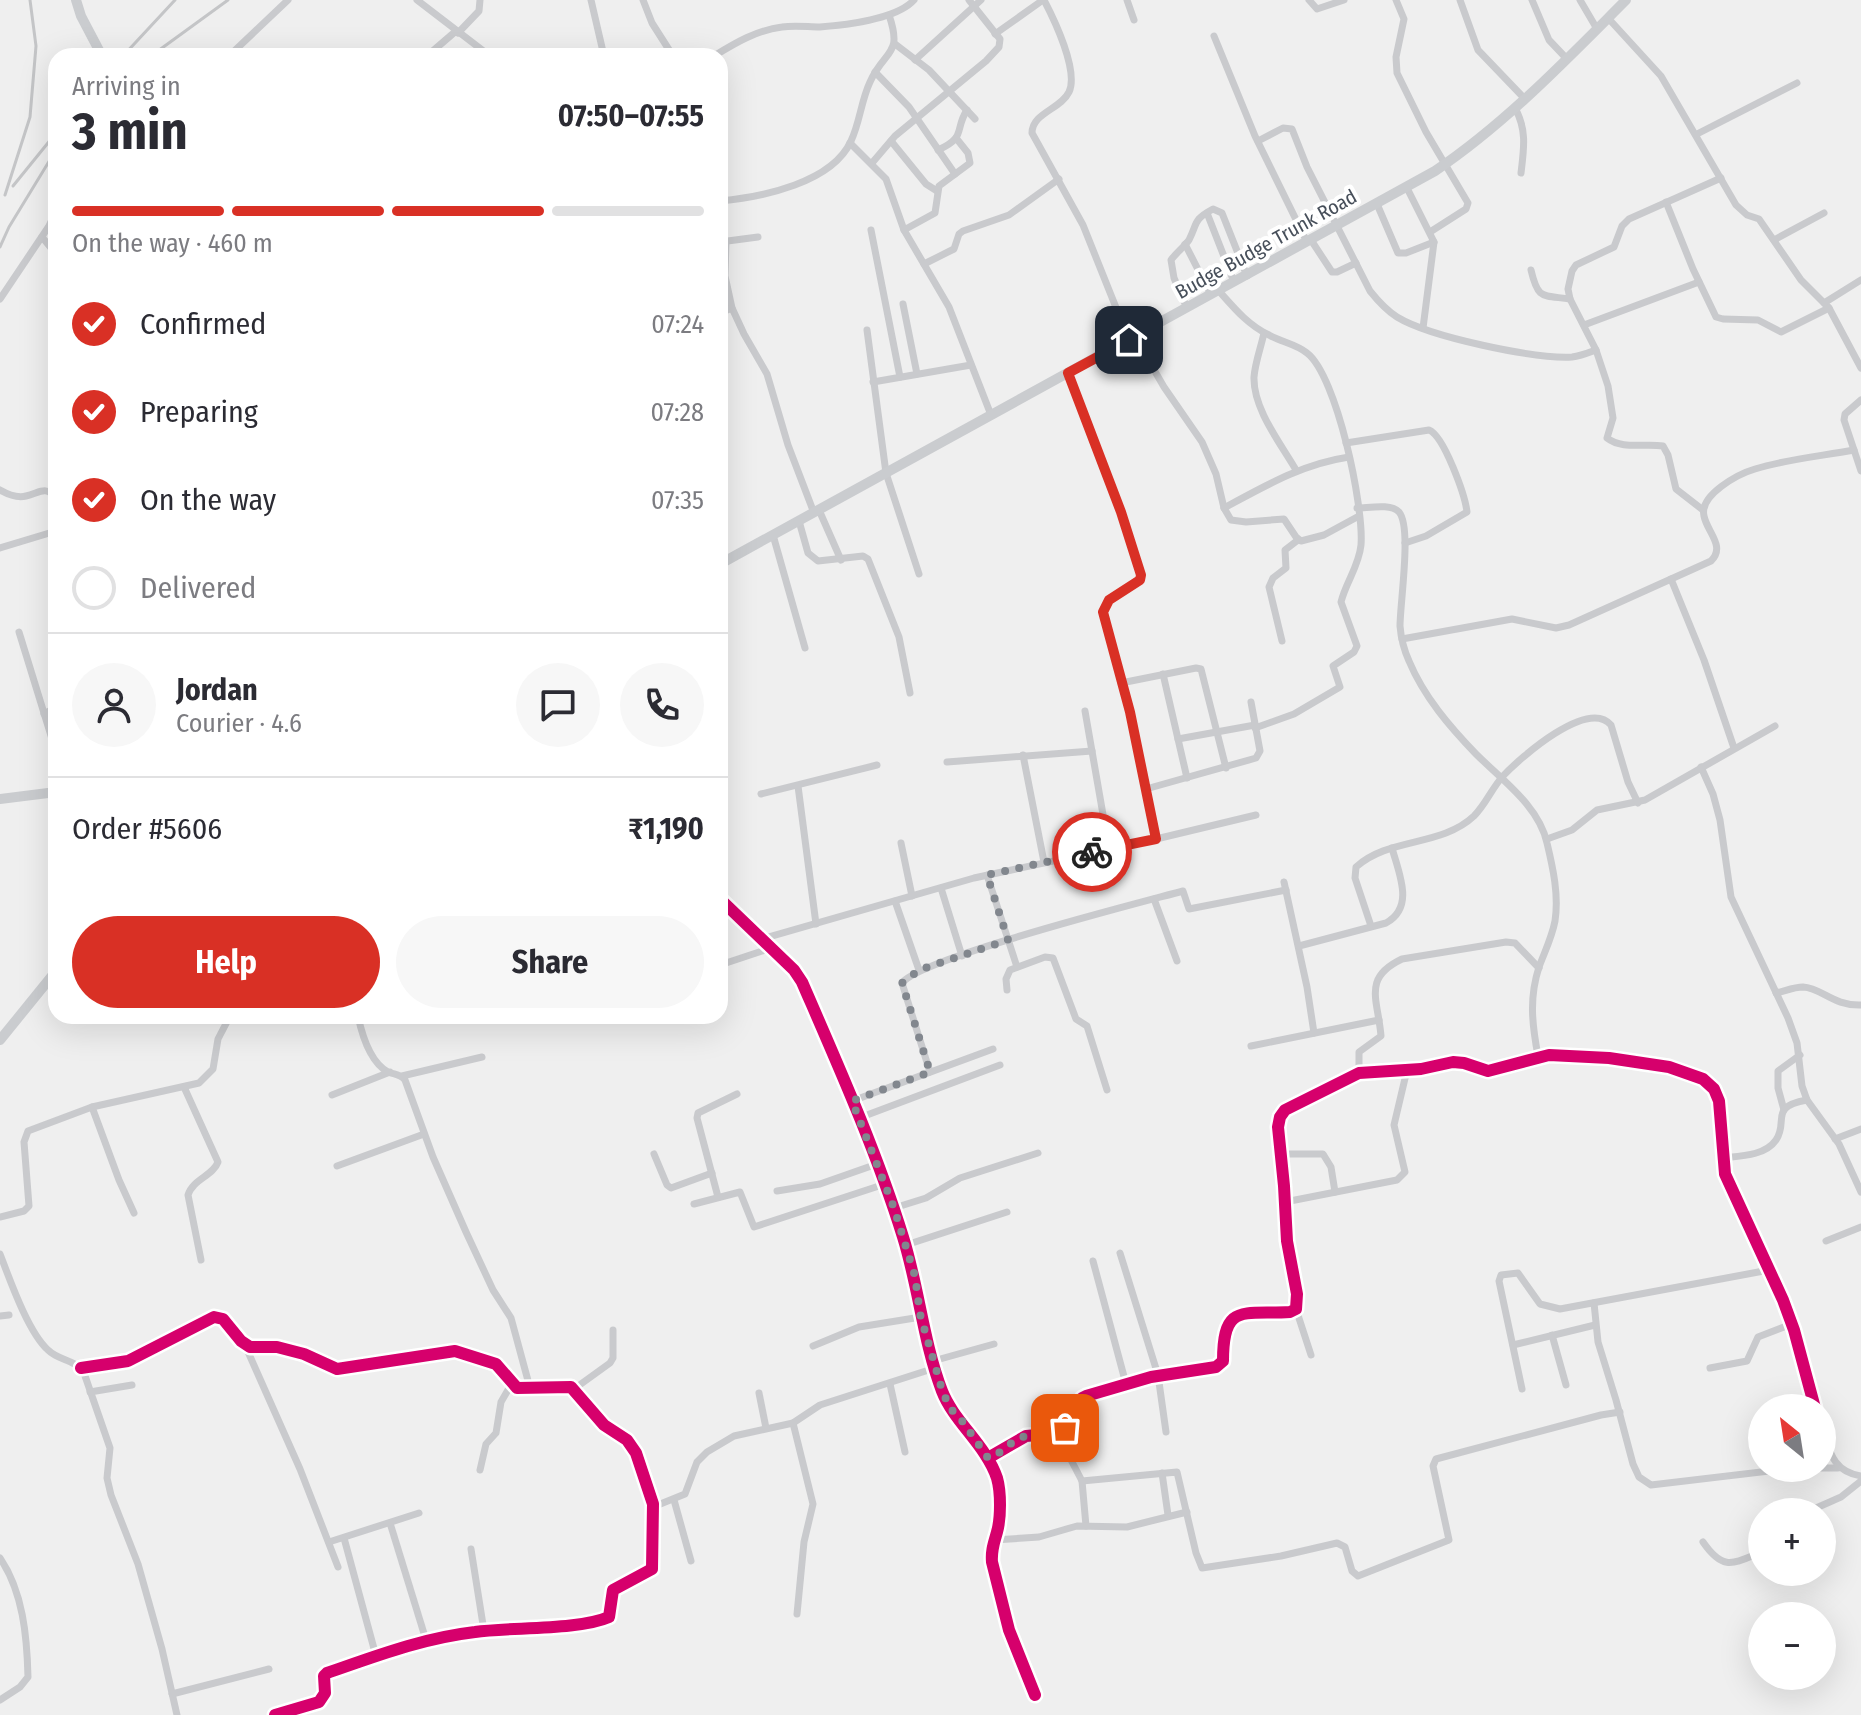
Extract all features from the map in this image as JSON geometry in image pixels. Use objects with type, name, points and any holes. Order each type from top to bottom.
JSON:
[{"type":"main road","points":[[76,0],[98,48]]},
{"type":"main road","name":"Budge Budge Trunk Road","points":[[728,560],[1446,164],[1525,99],[1626,0]]},
{"type":"main road","points":[[0,799],[48,793]]},
{"type":"main road","points":[[0,1040],[48,981]]},
{"type":"street","points":[[237,48],[288,0]]},
{"type":"street","points":[[417,0],[479,48]]},
{"type":"street","points":[[437,48],[479,11],[480,0]]},
{"type":"street","points":[[591,0],[602,48]]},
{"type":"street","points":[[643,0],[652,23],[668,48]]},
{"type":"street","points":[[728,48],[764,31],[783,27],[821,27],[889,15],[902,11],[914,0]]},
{"type":"street","points":[[915,60],[971,3],[981,0]]},
{"type":"street","points":[[995,34],[1043,0],[1062,42],[1071,85],[1069,94],[1041,116],[1032,128],[1083,225],[1132,338],[1202,442],[1216,474],[1228,516],[1236,521],[1284,519],[1298,540]]},
{"type":"street","points":[[1127,0],[1134,20]]},
{"type":"street","points":[[1309,0],[1317,9],[1344,0]]},
{"type":"street","points":[[1396,0],[1404,19],[1396,57],[1397,73],[1468,206],[1430,232]]},
{"type":"street","points":[[1460,0],[1478,50],[1525,99]]},
{"type":"street","points":[[1532,0],[1549,40],[1567,59]]},
{"type":"street","points":[[1580,0],[1597,29]]},
{"type":"street","points":[[872,163],[915,119],[972,74],[999,47],[1001,43],[971,3]]},
{"type":"street","points":[[728,200],[805,181],[827,171],[839,161],[850,143],[865,93],[875,72],[895,44],[889,15]]},
{"type":"street","points":[[1608,18],[1661,76],[1736,205],[1747,215],[1759,219],[1801,280],[1827,306],[1861,368]]},
{"type":"street","points":[[1214,36],[1258,141],[1309,241],[1332,272],[1356,263]]},
{"type":"street","points":[[895,44],[949,90],[975,119]]},
{"type":"street","points":[[875,72],[909,107],[955,174]]},
{"type":"street","points":[[1697,134],[1797,83]]},
{"type":"street","points":[[1515,108],[1525,138],[1521,173]]},
{"type":"street","points":[[938,150],[956,138],[967,110]]},
{"type":"street","points":[[1258,141],[1283,128],[1292,129],[1307,167],[1356,263],[1380,304],[1394,316],[1423,328],[1487,346],[1550,355],[1582,356],[1596,350]]},
{"type":"street","points":[[937,191],[970,163],[970,157],[956,138]]},
{"type":"street","points":[[891,141],[926,184],[937,191]]},
{"type":"street","points":[[850,143],[872,163],[890,186],[895,211],[949,307],[991,415]]},
{"type":"street","points":[[1703,510],[1676,489],[1663,446],[1634,446],[1609,441],[1607,434],[1613,409],[1596,350],[1570,299],[1569,282],[1576,265],[1614,247],[1622,226],[1629,219],[1721,178]]},
{"type":"street","points":[[924,264],[954,249],[963,231],[1009,215],[1059,179]]},
{"type":"street","points":[[1407,188],[1434,242],[1423,328]]},
{"type":"street","points":[[904,230],[935,213],[937,191]]},
{"type":"street","points":[[1666,202],[1716,317],[1758,320],[1776,331],[1788,330],[1861,280]]},
{"type":"street","points":[[1377,204],[1398,253],[1434,242]]},
{"type":"street","points":[[1187,308],[1170,265],[1173,256],[1185,244],[1195,221],[1213,209],[1222,213],[1247,276]]},
{"type":"street","points":[[1207,213],[1234,282]]},
{"type":"street","points":[[1774,240],[1824,213]]},
{"type":"street","points":[[0,299],[48,226]]},
{"type":"street","points":[[871,230],[900,377]]},
{"type":"street","points":[[42,237],[48,244]]},
{"type":"street","points":[[728,241],[758,237]]},
{"type":"street","points":[[1178,739],[1255,727],[1294,714],[1340,687],[1333,666],[1354,652],[1357,646],[1341,602],[1359,556],[1361,533],[1346,443],[1333,397],[1314,359],[1306,351],[1253,327],[1215,293],[1185,244]]},
{"type":"street","points":[[1531,270],[1535,289],[1540,294],[1570,299]]},
{"type":"street","points":[[1584,325],[1699,282]]},
{"type":"street","points":[[728,290],[732,308],[744,334],[767,374],[788,445],[816,512],[841,560]]},
{"type":"street","points":[[903,304],[917,374]]},
{"type":"street","points":[[728,310],[732,308]]},
{"type":"street","points":[[867,330],[886,473],[919,574]]},
{"type":"street","points":[[1264,333],[1254,376],[1256,391],[1296,470]]},
{"type":"street","points":[[873,382],[971,365]]},
{"type":"street","points":[[1068,373],[1121,512],[1141,575],[1140,580],[1109,600],[1103,612],[1156,839]]},
{"type":"street","points":[[1861,400],[1845,414],[1844,420],[1861,471]]},
{"type":"street","points":[[1346,443],[1429,430],[1437,434],[1467,512],[1426,536],[1405,543]]},
{"type":"street","points":[[1402,639],[1512,619],[1556,628],[1569,625],[1711,561],[1718,549],[1704,520],[1703,510],[1706,502],[1722,488],[1756,469],[1854,450]]},
{"type":"street","points":[[1224,508],[1296,470],[1349,457]]},
{"type":"street","points":[[0,490],[26,496],[48,490]]},
{"type":"street","points":[[1282,641],[1269,587],[1273,578],[1286,568],[1285,550],[1298,540],[1324,535],[1358,512],[1397,510],[1402,519],[1405,543],[1402,639],[1416,676],[1458,735],[1540,822],[1547,839],[1556,894],[1556,918],[1531,996],[1538,1056]]},
{"type":"street","points":[[799,521],[808,553],[812,557],[825,562],[863,556],[868,559],[899,637],[910,693]]},
{"type":"street","points":[[0,548],[48,533]]},
{"type":"street","points":[[773,535],[805,648]]},
{"type":"street","points":[[1671,579],[1704,660],[1734,748]]},
{"type":"street","points":[[19,632],[48,727]]},
{"type":"street","points":[[1121,683],[1201,669],[1226,768]]},
{"type":"street","points":[[1163,674],[1187,778]]},
{"type":"street","points":[[1146,789],[1259,756],[1251,702]]},
{"type":"street","points":[[1085,711],[1109,849]]},
{"type":"street","points":[[44,714],[48,712]]},
{"type":"street","points":[[1371,926],[1354,871],[1361,863],[1392,848],[1430,839],[1462,824],[1473,816],[1501,778],[1534,746],[1580,722],[1600,717],[1607,721],[1615,734],[1628,782],[1638,803]]},
{"type":"street","points":[[1547,839],[1572,830],[1597,810],[1638,803],[1775,726]]},
{"type":"street","points":[[947,762],[1092,751]]},
{"type":"street","points":[[1023,755],[1044,862]]},
{"type":"street","points":[[761,794],[877,765]]},
{"type":"street","points":[[1701,767],[1720,820],[1731,897],[1788,1018],[1800,1055],[1802,1086],[1807,1100],[1835,1139],[1861,1192]]},
{"type":"street","points":[[798,786],[816,924]]},
{"type":"street","points":[[762,939],[987,875],[1256,815]]},
{"type":"street","points":[[901,843],[912,896]]},
{"type":"street","points":[[1299,946],[1396,918],[1403,908],[1401,878],[1392,848]]},
{"type":"street","points":[[987,875],[1017,967]]},
{"type":"street","points":[[930,1072],[902,983],[919,970],[1008,940],[1183,891],[1189,909],[1285,886],[1314,1033]]},
{"type":"street","points":[[941,888],[962,956]]},
{"type":"street","points":[[1154,899],[1177,961]]},
{"type":"street","points":[[895,901],[919,970]]},
{"type":"street","points":[[728,907],[794,970],[802,982],[885,1184],[915,1276],[921,1317],[934,1365],[951,1409],[988,1458],[998,1483],[998,1529],[991,1551],[992,1562],[1009,1630],[1035,1695]]},
{"type":"street","points":[[1359,1073],[1359,1052],[1381,1036],[1375,981],[1389,965],[1402,959],[1506,942],[1515,943],[1539,968]]},
{"type":"street","points":[[728,962],[771,948]]},
{"type":"street","points":[[1007,990],[1007,973],[1045,957],[1053,958],[1076,1019],[1087,1026],[1107,1090]]},
{"type":"street","points":[[1776,993],[1803,987],[1849,1006],[1861,1005]]},
{"type":"street","points":[[1251,1046],[1379,1020]]},
{"type":"street","points":[[0,1217],[24,1211],[29,1206],[24,1142],[28,1131],[92,1107],[203,1081],[213,1069],[218,1039],[226,1024]]},
{"type":"street","points":[[361,1024],[374,1057],[390,1072],[402,1076],[482,1057]]},
{"type":"street","points":[[852,1101],[993,1049]]},
{"type":"street","points":[[1311,1355],[1296,1309],[1297,1294],[1287,1241],[1278,1127],[1285,1110],[1359,1073],[1407,1070],[1453,1062],[1488,1071],[1538,1056],[1564,1055],[1680,1069],[1703,1079],[1714,1089],[1719,1101],[1725,1174],[1792,1324],[1811,1394]]},
{"type":"street","points":[[1722,1158],[1750,1154],[1768,1147],[1778,1136],[1784,1110],[1778,1088],[1778,1071],[1800,1055]]},
{"type":"street","points":[[859,1118],[1000,1065]]},
{"type":"street","points":[[1285,1202],[1402,1177],[1405,1172],[1394,1125],[1407,1070]]},
{"type":"street","points":[[332,1095],[390,1072]]},
{"type":"street","points":[[402,1076],[471,1244],[493,1290],[511,1318],[530,1388]]},
{"type":"street","points":[[184,1087],[218,1162],[216,1168],[192,1186],[188,1195],[201,1260]]},
{"type":"street","points":[[718,1197],[697,1118],[698,1113],[737,1094]]},
{"type":"street","points":[[1784,1110],[1794,1102],[1807,1100]]},
{"type":"street","points":[[92,1107],[134,1213]]},
{"type":"street","points":[[1835,1139],[1861,1129]]},
{"type":"street","points":[[337,1166],[424,1134]]},
{"type":"street","points":[[894,1208],[926,1198],[960,1178],[1038,1153]]},
{"type":"street","points":[[654,1154],[671,1188],[712,1173]]},
{"type":"street","points":[[1281,1154],[1323,1154],[1331,1167],[1335,1192]]},
{"type":"street","points":[[777,1191],[820,1184],[877,1164]]},
{"type":"street","points":[[694,1204],[740,1192],[754,1227],[885,1184]]},
{"type":"street","points":[[906,1245],[1007,1212]]},
{"type":"street","points":[[1826,1241],[1861,1227]]},
{"type":"street","points":[[1120,1253],[1158,1375],[1166,1432]]},
{"type":"street","points":[[0,1254],[44,1347],[81,1368],[128,1361],[214,1317],[223,1319],[245,1345],[300,1469],[338,1567]]},
{"type":"street","points":[[1093,1261],[1126,1384]]},
{"type":"street","points":[[1522,1389],[1499,1281],[1501,1275],[1518,1273],[1544,1307],[1560,1309],[1769,1270]]},
{"type":"street","points":[[0,1287],[10,1280]]},
{"type":"street","points":[[1594,1303],[1595,1325],[1639,1477],[1651,1485],[1748,1473]]},
{"type":"street","points":[[988,1458],[1026,1436],[1057,1433],[1071,1422],[1082,1398],[1158,1375],[1220,1365],[1223,1361],[1223,1335],[1228,1323],[1238,1315],[1296,1309]]},
{"type":"street","points":[[0,1316],[9,1315]]},
{"type":"street","points":[[813,1346],[859,1327],[921,1317]]},
{"type":"street","points":[[1710,1368],[1744,1363],[1758,1337],[1792,1324]]},
{"type":"street","points":[[1513,1345],[1595,1325]]},
{"type":"street","points":[[574,1389],[610,1363],[613,1358],[613,1330]]},
{"type":"street","points":[[1552,1335],[1566,1385]]},
{"type":"street","points":[[653,1507],[685,1494],[693,1468],[707,1452],[734,1436],[793,1423],[820,1405],[890,1384],[994,1344]]},
{"type":"street","points":[[245,1345],[277,1347],[304,1354],[337,1369],[455,1351],[496,1364],[517,1388],[559,1386],[574,1389],[604,1425],[627,1440],[636,1453],[653,1507],[652,1569],[613,1590],[609,1617],[593,1622],[484,1631],[426,1640],[324,1676],[325,1693],[315,1705],[275,1715]]},
{"type":"street","points":[[81,1368],[110,1448],[107,1478],[111,1495],[138,1564],[177,1715]]},
{"type":"street","points":[[480,1470],[486,1444],[496,1433],[501,1402],[512,1383]]},
{"type":"street","points":[[890,1384],[905,1452]]},
{"type":"street","points":[[90,1392],[132,1385]]},
{"type":"street","points":[[759,1393],[766,1428]]},
{"type":"street","points":[[1082,1481],[1177,1472],[1202,1568],[1337,1543],[1345,1547],[1352,1571],[1358,1576],[1449,1540],[1433,1466],[1436,1459],[1620,1412]]},
{"type":"street","points":[[793,1423],[813,1504],[804,1542],[797,1614]]},
{"type":"street","points":[[1057,1433],[1082,1481],[1086,1526]]},
{"type":"street","points":[[1836,1465],[1850,1475],[1861,1478]]},
{"type":"street","points":[[1162,1473],[1168,1515]]},
{"type":"street","points":[[1836,1499],[1861,1478]]},
{"type":"street","points":[[674,1500],[691,1561]]},
{"type":"street","points":[[994,1540],[1039,1537],[1086,1526],[1127,1527],[1187,1512]]},
{"type":"street","points":[[329,1542],[419,1513]]},
{"type":"street","points":[[390,1523],[426,1640]]},
{"type":"street","points":[[344,1538],[376,1656]]},
{"type":"street","points":[[1703,1542],[1719,1562],[1727,1564],[1748,1557]]},
{"type":"street","points":[[471,1549],[484,1631]]},
{"type":"street","points":[[0,1558],[22,1608],[28,1677],[25,1683],[0,1700]]},
{"type":"street","points":[[172,1694],[269,1669]]},
{"type":"railway","points":[[5,195],[30,117],[36,46],[30,0]]},
{"type":"railway","points":[[130,48],[175,0]]},
{"type":"railway","points":[[162,48],[228,0]]},
{"type":"railway","points":[[13,186],[48,143]]},
{"type":"railway","points":[[0,247],[48,163]]},
{"type":"cycle path","points":[[728,907],[794,970],[802,982],[869,1140],[903,1237],[942,1391],[997,1478],[1000,1512],[992,1562],[1009,1630],[1035,1695]]},
{"type":"cycle path","points":[[988,1458],[1026,1436],[1059,1433],[1071,1422],[1082,1398],[1086,1396],[1151,1377],[1216,1367],[1223,1361],[1227,1329],[1232,1320],[1239,1316],[1296,1309],[1297,1294],[1287,1241],[1278,1127],[1280,1117],[1285,1110],[1359,1073],[1421,1069],[1453,1062],[1488,1071],[1549,1055],[1609,1058],[1669,1067],[1703,1079],[1714,1089],[1719,1101],[1725,1174],[1783,1300],[1811,1394]]},
{"type":"cycle path","points":[[81,1368],[128,1361],[214,1317],[223,1319],[250,1347],[277,1347],[304,1354],[337,1369],[455,1351],[496,1364],[517,1388],[571,1387],[604,1425],[627,1440],[636,1453],[653,1504],[652,1569],[613,1590],[609,1617],[581,1624],[456,1635],[400,1648],[327,1673],[324,1676],[325,1693],[319,1702],[275,1715]]},
{"type":"way so far","points":[[1065,1428],[1052,1435],[1019,1438],[988,1458],[951,1409],[928,1345],[915,1276],[894,1208],[852,1101],[930,1072],[903,979],[919,970],[1008,940],[987,875],[1092,852]]},
{"type":"route","points":[[1092,852],[1156,839],[1130,712],[1103,612],[1109,600],[1140,580],[1141,575],[1121,512],[1068,373],[1129,340]]}]
